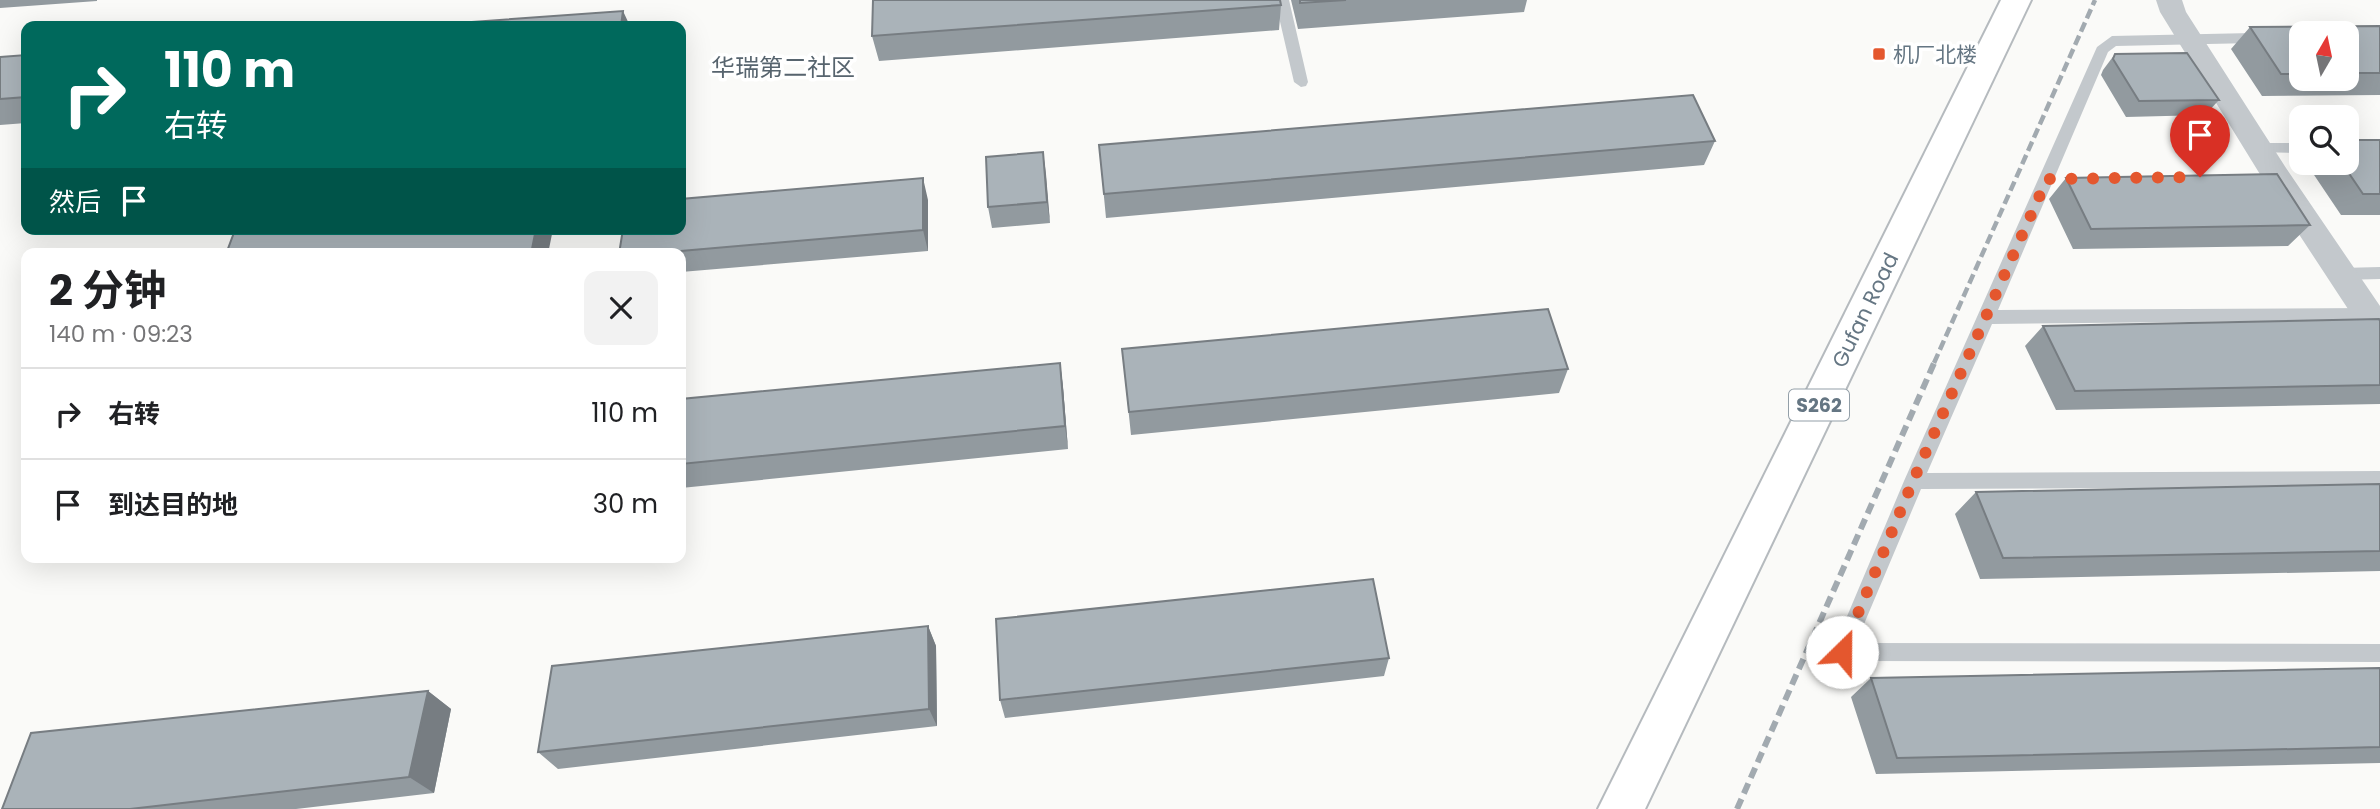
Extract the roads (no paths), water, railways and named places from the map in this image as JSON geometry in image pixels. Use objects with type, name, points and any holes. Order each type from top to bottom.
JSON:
[{"type":"main road","name":"Gufan Road","points":[[1620,809],[2017,0]]},
{"type":"street","points":[[2169,0],[2173,12],[2267,167],[2374,323]]},
{"type":"lane","points":[[1282,0],[1301,82]]},
{"type":"lane","points":[[2289,37],[2112,41],[2102,50],[2054,179],[1913,481],[1842,652],[2380,653]]},
{"type":"lane","points":[[2267,167],[2289,155]]},
{"type":"lane","points":[[2342,274],[2380,273]]},
{"type":"lane","points":[[1988,317],[2374,323]]},
{"type":"lane","points":[[1913,481],[2380,479]]},
{"type":"railway","points":[[1934,363],[2095,0]]},
{"type":"railway","points":[[1737,809],[1935,361]]},
{"type":"place","name":"机厂北楼","points":[[1879,54]]},
{"type":"district","name":"华瑞第二社区","points":[[783,67]]}]
